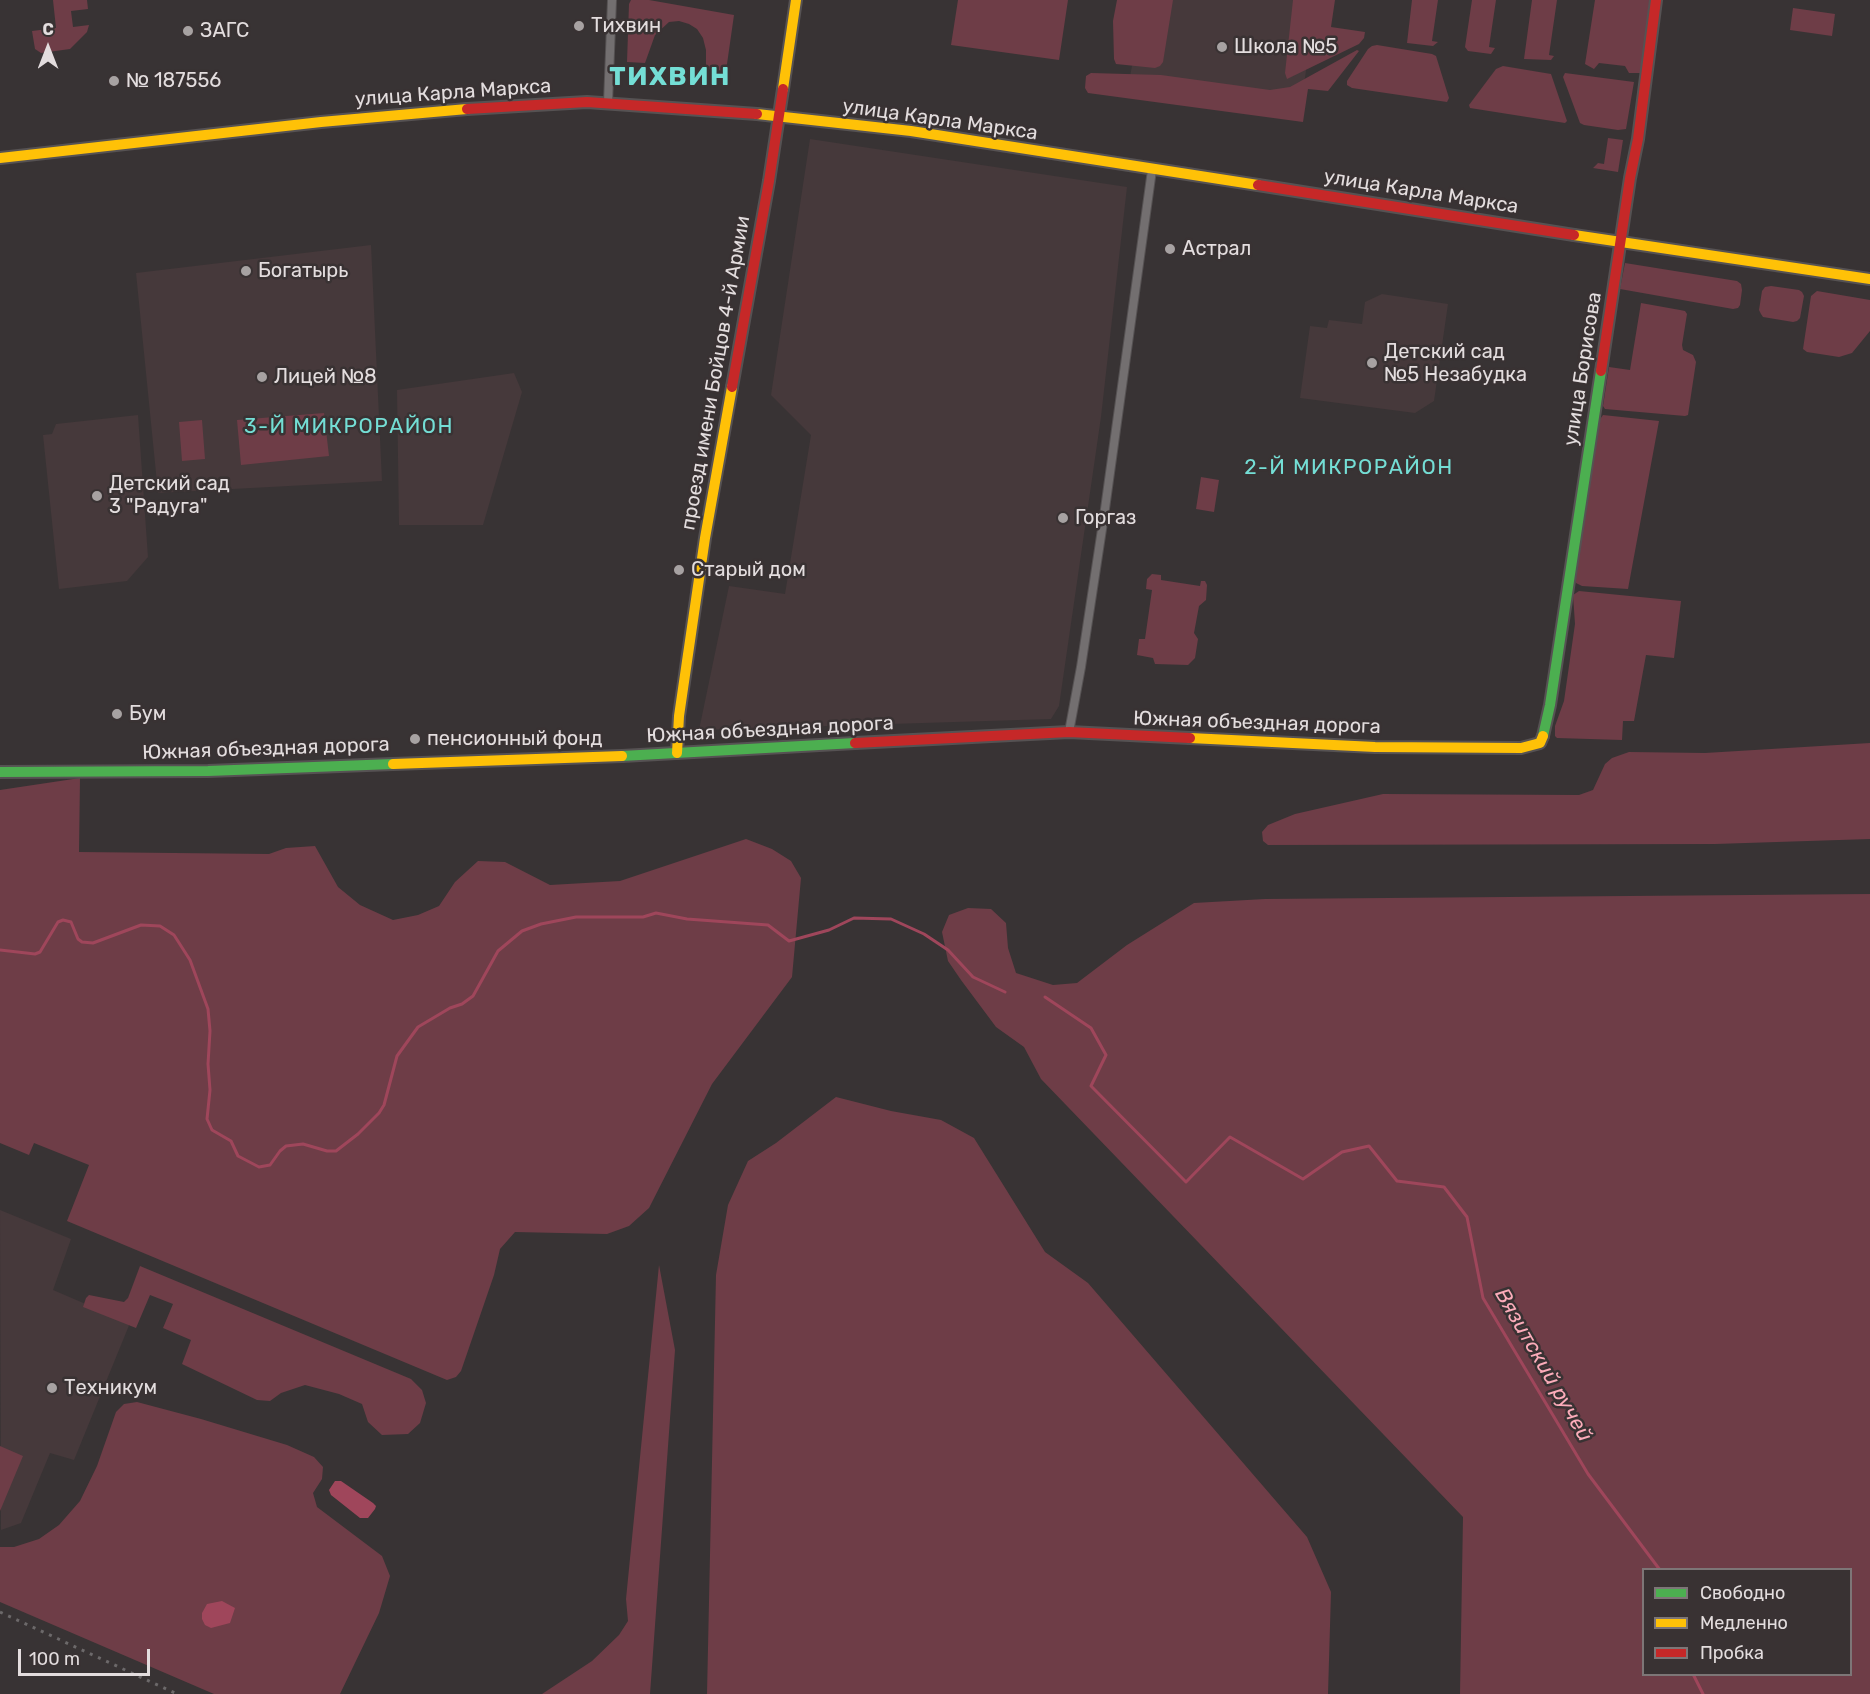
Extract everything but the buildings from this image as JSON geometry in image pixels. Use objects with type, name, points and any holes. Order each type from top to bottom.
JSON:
[{"type":"street","points":[[608,103],[612,0]]},
{"type":"street","name":"проезд имени Бойцов 4-й Армии","points":[[676,753],[679,716],[711,496],[779,117],[796,0]]},
{"type":"street","name":"улица Борисова","points":[[1540,743],[1546,729],[1550,705],[1640,127],[1656,0]]},
{"type":"street","name":"улица Карла Маркса","points":[[0,158],[332,120],[544,103],[608,103],[779,117],[921,132],[1447,216],[1870,279]]},
{"type":"street","points":[[1069,732],[1102,528],[1152,170]]},
{"type":"street","name":"Южная объездная дорога","points":[[0,772],[208,771],[676,753],[1069,732],[1375,747],[1521,748],[1540,743]]},
{"type":"shaded area","points":[[53,0],[87,0],[88,9],[71,11],[73,27],[89,25],[87,32],[70,49],[41,53],[35,49],[32,31],[56,28]]},
{"type":"shaded area","points":[[631,0],[649,0],[734,15],[726,71],[706,69],[706,50],[703,38],[697,29],[679,21],[669,22],[655,35],[645,63],[627,62]]},
{"type":"shaded area","points":[[958,0],[1068,0],[1059,60],[951,45]]},
{"type":"shaded area","points":[[1117,0],[1173,0],[1163,62],[1160,66],[1155,68],[1116,64],[1113,21]]},
{"type":"shaded area","name":"Школа №5","points":[[1144,0],[1316,0],[1299,120],[1127,93]]},
{"type":"shaded area","points":[[1293,0],[1335,0],[1331,27],[1365,32],[1364,38],[1359,44],[1287,79],[1285,73]]},
{"type":"shaded area","points":[[1412,0],[1438,0],[1432,41],[1438,42],[1433,46],[1407,43]]},
{"type":"shaded area","points":[[1472,0],[1496,0],[1489,47],[1495,48],[1491,54],[1468,51],[1465,47]]},
{"type":"shaded area","points":[[1532,0],[1557,0],[1549,55],[1554,56],[1551,60],[1524,59]]},
{"type":"shaded area","points":[[1595,0],[1651,0],[1641,73],[1629,73],[1625,66],[1599,63],[1594,69],[1585,64]]},
{"type":"shaded area","points":[[1793,8],[1835,14],[1832,36],[1790,30]]},
{"type":"shaded area","points":[[1377,45],[1436,56],[1449,98],[1447,102],[1352,88],[1347,85],[1347,81],[1368,49]]},
{"type":"shaded area","points":[[1357,50],[1359,51],[1328,91],[1308,89],[1303,122],[1088,93],[1085,88],[1086,76],[1091,73],[1161,75],[1270,90],[1290,87]]},
{"type":"shaded area","points":[[1503,66],[1551,74],[1567,121],[1565,123],[1470,108],[1469,105],[1496,69]]},
{"type":"shaded area","points":[[1565,73],[1634,82],[1626,129],[1618,130],[1580,123],[1563,77]]},
{"type":"shaded area","points":[[1608,138],[1623,140],[1618,172],[1593,168],[1598,163],[1604,164]]},
{"type":"shaded area","points":[[810,139],[1127,187],[1101,417],[1059,706],[1051,719],[699,730],[729,586],[785,594],[811,435],[771,395]]},
{"type":"shaded area","name":"Лицей №8","points":[[371,245],[382,481],[158,493],[136,273]]},
{"type":"shaded area","points":[[1625,263],[1737,281],[1741,284],[1742,290],[1740,305],[1733,309],[1620,289]]},
{"type":"shaded area","points":[[1765,287],[1802,292],[1804,296],[1800,318],[1797,321],[1763,317],[1759,310],[1762,291]]},
{"type":"shaded area","points":[[1817,291],[1870,300],[1870,331],[1852,353],[1839,357],[1807,352],[1803,349],[1811,296]]},
{"type":"shaded area","name":"Детский сад №5 Незабудка","points":[[1382,294],[1448,304],[1434,401],[1415,413],[1300,398],[1310,326],[1327,328],[1329,320],[1362,324],[1365,302]]},
{"type":"shaded area","points":[[1641,303],[1685,311],[1687,314],[1682,345],[1683,350],[1693,355],[1696,362],[1688,415],[1605,409],[1603,406],[1609,367],[1630,370]]},
{"type":"shaded area","points":[[514,373],[522,392],[483,525],[399,525],[397,390]]},
{"type":"shaded area","points":[[324,413],[329,456],[241,465],[237,420]]},
{"type":"shaded area","name":"Детский сад 3 \"Радуга\"","points":[[138,415],[148,557],[127,581],[59,589],[43,435],[52,434],[56,424]]},
{"type":"shaded area","points":[[1603,415],[1659,421],[1628,589],[1582,586],[1576,583],[1575,578],[1598,422]]},
{"type":"shaded area","points":[[202,420],[205,459],[182,461],[179,422]]},
{"type":"shaded area","points":[[1201,477],[1219,480],[1214,512],[1196,509]]},
{"type":"shaded area","points":[[1152,574],[1161,575],[1161,580],[1200,586],[1201,581],[1205,581],[1207,585],[1206,600],[1199,606],[1194,633],[1198,639],[1195,658],[1188,665],[1155,664],[1153,658],[1137,655],[1139,639],[1145,639],[1152,590],[1146,589],[1147,579]]},
{"type":"shaded area","points":[[1579,591],[1681,601],[1674,658],[1646,655],[1634,721],[1623,721],[1622,740],[1557,738],[1555,736],[1555,726],[1564,701],[1575,624],[1573,595]]},
{"type":"shaded area","points":[[1870,743],[1870,839],[1715,844],[1268,845],[1263,841],[1262,832],[1268,825],[1295,814],[1383,794],[1579,795],[1593,790],[1605,764],[1612,758],[1629,752],[1705,753]]},
{"type":"shaded area","points":[[80,778],[79,852],[269,854],[286,848],[315,846],[338,887],[360,905],[393,920],[418,915],[439,906],[455,882],[478,861],[505,862],[550,885],[620,881],[746,839],[772,849],[791,861],[801,878],[792,977],[712,1084],[649,1208],[629,1226],[607,1234],[515,1232],[500,1249],[494,1275],[461,1371],[456,1377],[447,1380],[67,1221],[89,1165],[34,1143],[29,1155],[0,1143],[0,790]]},
{"type":"shaded area","points":[[1870,894],[1870,1694],[1460,1694],[1463,1517],[1041,1079],[1024,1047],[996,1027],[948,961],[942,932],[949,915],[968,908],[991,909],[1006,923],[1008,948],[1016,973],[1053,985],[1077,983],[1127,945],[1194,903],[1265,899]]},
{"type":"shaded area","points":[[836,1097],[891,1111],[941,1120],[974,1138],[1045,1252],[1088,1283],[1307,1537],[1331,1592],[1328,1694],[707,1694],[716,1275],[728,1205],[748,1161],[776,1143]]},
{"type":"shaded area","name":"Техникум","points":[[0,1210],[71,1239],[53,1290],[130,1323],[74,1460],[50,1453],[21,1523],[1,1530]]},
{"type":"shaded area","points":[[659,1265],[675,1350],[650,1694],[542,1694],[592,1661],[619,1635],[628,1621],[626,1599]]},
{"type":"shaded area","points":[[140,1266],[411,1379],[422,1390],[426,1403],[420,1423],[408,1434],[382,1435],[368,1422],[362,1404],[339,1394],[305,1385],[281,1393],[270,1401],[257,1400],[182,1364],[191,1340],[163,1328],[173,1304],[150,1295],[136,1328],[83,1307],[89,1295],[124,1302],[128,1298]]},
{"type":"shaded area","points":[[137,1402],[287,1445],[314,1457],[323,1467],[322,1479],[313,1493],[317,1507],[382,1556],[390,1576],[379,1613],[340,1694],[214,1694],[0,1602],[0,1547],[14,1547],[39,1539],[59,1525],[80,1501],[97,1466],[116,1412],[124,1404]]},
{"type":"shaded area","points":[[0,1446],[23,1456],[0,1511]]},
{"type":"shaded area","points":[[335,1481],[341,1481],[376,1506],[368,1518],[360,1518],[331,1495],[329,1490]]},
{"type":"shaded area","points":[[222,1601],[235,1608],[230,1623],[211,1628],[205,1625],[202,1613],[207,1604]]},
{"type":"waterway","name":"Вязитский ручей","points":[[0,950],[35,954],[40,952],[58,922],[63,920],[71,922],[78,939],[82,942],[93,943],[141,925],[160,926],[174,935],[190,960],[208,1009],[210,1090],[207,1119],[212,1130],[231,1141],[238,1156],[259,1167],[270,1165],[286,1146],[303,1144],[327,1151],[336,1151],[358,1134],[384,1105],[397,1056],[418,1027],[473,996],[498,951],[522,931],[541,924],[576,917],[643,917],[656,913],[687,919],[768,925],[789,941],[829,930],[854,918],[891,919],[924,934],[948,950],[973,977],[1005,992]]},
{"type":"waterway","name":"Вязитский ручей","points":[[1045,997],[1091,1028],[1106,1055],[1091,1086],[1186,1182],[1230,1137],[1303,1179],[1342,1152],[1369,1146],[1397,1181],[1444,1187],[1467,1217],[1483,1298],[1588,1474],[1658,1568]]},
{"type":"waterway","name":"Вязитский ручей","points":[[1694,1676],[1703,1694]]},
{"type":"railway","points":[[0,1612],[177,1694]]},
{"type":"traffic: fast","points":[[1543,736],[1550,705],[1601,371]]},
{"type":"traffic: fast","points":[[622,756],[855,743]]},
{"type":"traffic: fast","points":[[0,772],[208,771],[393,764]]},
{"type":"traffic: slow","points":[[783,89],[796,0]]},
{"type":"traffic: slow","points":[[0,158],[321,122],[467,109]]},
{"type":"traffic: slow","points":[[757,114],[911,131],[1258,185]]},
{"type":"traffic: slow","points":[[1574,235],[1870,279]]},
{"type":"traffic: slow","points":[[677,753],[679,716],[705,538],[732,387]]},
{"type":"traffic: slow","points":[[1190,738],[1375,747],[1521,748],[1540,743],[1543,736]]},
{"type":"traffic: slow","points":[[393,764],[622,756]]},
{"type":"traffic: jam","points":[[1601,371],[1638,139],[1656,0]]},
{"type":"traffic: jam","points":[[732,387],[783,89]]},
{"type":"traffic: jam","points":[[467,109],[587,102],[757,114]]},
{"type":"traffic: jam","points":[[1258,185],[1574,235]]},
{"type":"traffic: jam","points":[[855,743],[1069,732],[1190,738]]},
{"type":"place","name":"Тихвин","points":[[579,26]]},
{"type":"place","name":"ЗАГС","points":[[188,31]]},
{"type":"place","name":"Школа №5","points":[[1222,47]]},
{"type":"place","name":"№ 187556","points":[[114,81]]},
{"type":"place","name":"Астрал","points":[[1170,249]]},
{"type":"place","name":"Богатырь","points":[[246,271]]},
{"type":"place","name":"Детский сад №5 Незабудка","points":[[1372,363]]},
{"type":"place","name":"Лицей №8","points":[[262,377]]},
{"type":"place","name":"Детский сад 3 \"Радуга\"","points":[[97,496]]},
{"type":"place","name":"Горгаз","points":[[1063,518]]},
{"type":"place","name":"Старый дом","points":[[679,570]]},
{"type":"place","name":"Бум","points":[[117,714]]},
{"type":"place","name":"пенсионный фонд","points":[[415,739]]},
{"type":"place","name":"Техникум","points":[[52,1388]]},
{"type":"district","name":"ТИХВИН","points":[[670,77]]},
{"type":"district","name":"3-Й МИКРОРАЙОН","points":[[349,427]]},
{"type":"district","name":"2-Й МИКРОРАЙОН","points":[[1349,468]]}]
